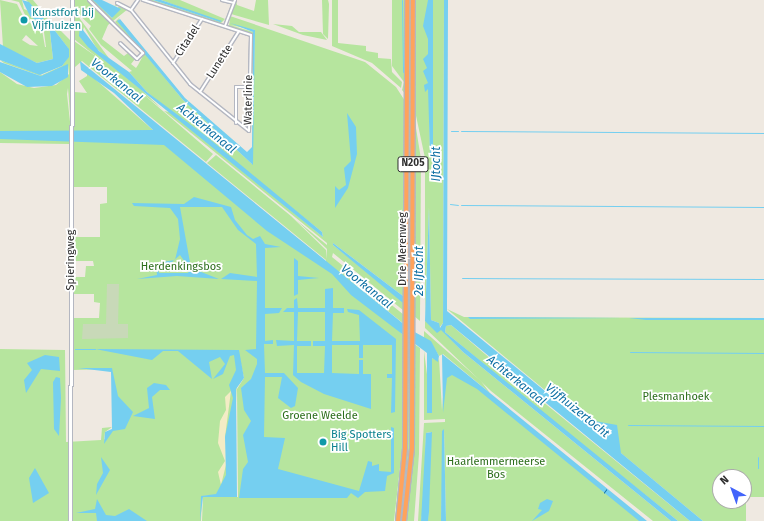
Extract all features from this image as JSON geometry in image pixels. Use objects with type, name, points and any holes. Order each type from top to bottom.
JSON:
[{"type":"highway","name":"Drie Merenweg","points":[[398,521],[405,448],[407,0]]},
{"type":"highway","name":"Drie Merenweg","points":[[404,521],[412,448],[414,0]]},
{"type":"street","name":"Spieringweg","points":[[70,521],[72,0]]},
{"type":"street","points":[[89,0],[143,53],[137,59],[120,43]]},
{"type":"street","points":[[131,10],[138,0]]},
{"type":"street","name":"Waterlinie","points":[[117,3],[131,10],[173,63],[200,92],[246,131],[250,130],[250,35],[143,0]]},
{"type":"street","points":[[222,0],[234,3]]},
{"type":"street","points":[[225,26],[235,0]]},
{"type":"street","name":"Citadel","points":[[173,63],[202,19]]},
{"type":"street","name":"Lunette","points":[[200,92],[239,31]]},
{"type":"street","points":[[236,123],[236,87],[250,87]]},
{"type":"green space","points":[[0,0],[17,4],[25,20],[42,30],[45,47],[43,25],[49,19],[71,41],[70,114],[68,88],[67,94],[71,131],[0,131],[0,72],[17,84],[34,88],[56,85],[69,74],[68,65],[41,76],[4,63],[0,60],[42,75],[62,66],[69,56],[68,48],[49,23],[53,59],[37,63],[3,47]],"holes":[[[26,35],[38,46],[30,45],[22,40]]]},
{"type":"green space","points":[[11,0],[22,0],[24,9],[44,18],[26,0],[33,0],[48,18],[36,25],[26,17],[19,2]]},
{"type":"green space","name":"Groene Weelde","points":[[74,0],[94,0],[112,18],[119,6],[114,6],[121,3],[128,9],[108,25],[102,39],[124,56],[128,53],[135,59],[131,64],[136,68],[144,54],[115,22],[120,17],[118,21],[183,100],[252,164],[255,30],[230,25],[253,32],[251,131],[251,34],[229,27],[230,16],[365,62],[396,87],[405,101],[404,311],[333,253],[332,257],[404,315],[404,324],[358,287],[405,337],[404,432],[394,521],[202,521],[203,497],[238,497],[237,389],[244,378],[238,350],[230,351],[238,357],[232,495],[202,496],[201,521],[0,521],[0,349],[65,350],[66,442],[101,440],[102,428],[112,427],[105,432],[104,440],[114,429],[112,369],[73,370],[73,318],[99,318],[100,303],[94,302],[94,294],[73,294],[73,277],[85,277],[86,266],[94,266],[93,261],[75,261],[73,237],[100,237],[100,204],[107,203],[107,187],[73,187],[74,41],[114,69],[213,154],[206,162],[82,61],[75,67],[74,92],[87,93],[79,81],[87,76],[87,72],[228,196],[326,268],[326,260],[207,163],[216,155],[291,216],[326,250],[326,259],[327,249],[296,220],[327,245],[327,243],[164,111],[173,113],[147,92],[129,72],[132,71],[101,45],[89,29],[91,26],[74,10]],"holes":[[[193,128],[322,232],[323,237]],[[333,243],[403,296],[403,300],[333,245]]]},
{"type":"green space","points":[[147,0],[153,0],[221,22],[161,0],[180,0],[225,19],[220,24]]},
{"type":"green space","points":[[236,0],[237,5],[254,11],[256,0],[268,0],[269,25],[231,14]]},
{"type":"green space","points":[[322,0],[328,0],[329,4],[328,39],[323,34]]},
{"type":"green space","points":[[332,0],[338,0],[338,43],[366,46],[366,51],[378,53],[378,58],[391,59],[392,72],[402,82],[401,88],[372,63],[332,46]]},
{"type":"green space","points":[[392,0],[405,0],[406,95],[402,90],[404,82],[392,66]]},
{"type":"green space","points":[[409,0],[412,0],[411,330],[407,327]]},
{"type":"green space","points":[[415,0],[428,0],[430,155],[433,152],[433,0],[444,0],[443,323],[439,328],[439,323],[431,320],[429,207],[425,321],[425,158],[415,111]]},
{"type":"green space","points":[[75,12],[111,61],[97,49],[84,27],[81,38],[130,79],[162,109],[74,39]]},
{"type":"green space","points":[[273,24],[292,26],[299,32],[321,32],[327,40],[303,35]]},
{"type":"green space","points":[[415,122],[421,159],[420,321],[414,316]]},
{"type":"green space","points":[[0,139],[69,139],[70,157],[69,144],[0,143]]},
{"type":"green space","name":"Herdenkingsbos","points":[[107,284],[119,284],[118,324],[128,324],[128,338],[82,339],[83,324],[106,324]]},
{"type":"green space","name":"Plesmanhoek","points":[[447,309],[464,317],[764,318],[764,497],[752,497],[752,469],[712,469],[712,509],[746,509],[746,521],[703,521]]},
{"type":"green space","points":[[425,321],[441,329],[463,352],[671,521],[653,521],[491,391],[425,328]]},
{"type":"green space","points":[[451,325],[505,371],[690,521],[678,521],[558,425],[445,332],[446,326]]},
{"type":"green space","points":[[424,331],[481,381],[490,393],[443,354],[439,356],[430,341],[424,340]]},
{"type":"green space","points":[[407,339],[411,341],[410,459],[403,521],[400,521],[406,468]]},
{"type":"green space","points":[[414,344],[420,348],[419,454],[414,521],[406,521],[412,474]]},
{"type":"green space","name":"Haarlemmermeerse Bos","points":[[424,351],[432,413],[432,358],[438,361],[439,358],[442,410],[445,371],[468,380],[640,521],[446,521],[444,429],[441,521],[428,521],[431,432],[426,433],[424,503],[421,521],[418,521],[424,423],[445,422],[445,419],[424,420]]},
{"type":"sand","points":[[231,391],[225,437],[228,457],[221,485],[218,472],[225,461],[218,443],[220,421],[226,410],[225,397]]},
{"type":"water","points":[[22,0],[29,2],[44,19],[38,22],[30,16]]},
{"type":"water","points":[[93,0],[102,0],[121,9],[112,18]]},
{"type":"water","points":[[153,0],[161,0],[222,21],[220,22]]},
{"type":"water","points":[[428,0],[433,0],[433,152],[430,154],[428,89],[425,92],[424,85],[428,83],[423,71],[427,68],[423,59],[428,54],[428,39],[423,26]]},
{"type":"water","points":[[444,0],[448,0],[447,311],[578,418],[617,425],[621,453],[703,521],[690,521],[451,325],[446,326],[445,332],[678,521],[671,521],[463,352],[441,330],[437,333],[425,321],[429,208],[431,320],[439,323],[440,328],[443,323]]},
{"type":"water","points":[[120,19],[185,98],[247,152],[252,147],[253,32],[230,23],[255,30],[253,165],[183,100],[117,21]]},
{"type":"water","points":[[49,23],[69,49],[69,57],[62,66],[40,75],[0,60],[0,44],[37,63],[53,59]]},
{"type":"water","points":[[80,26],[99,51],[129,72],[147,92],[206,136],[322,232],[323,237],[88,47],[79,36]]},
{"type":"water","points":[[80,61],[411,330],[431,341],[439,356],[438,362],[432,358],[432,413],[427,413],[427,353],[351,295],[332,274],[267,231],[164,145],[0,139],[0,131],[153,130],[114,93],[81,70]]},
{"type":"water","points":[[0,62],[41,76],[68,64],[68,77],[52,86],[27,87],[0,72]]},
{"type":"water","points":[[347,113],[356,127],[357,154],[348,188],[335,208],[335,186],[339,190],[346,185],[344,168],[351,161]]},
{"type":"water","points":[[194,197],[231,207],[235,220],[247,235],[253,239],[260,236],[265,244],[281,247],[265,248],[265,308],[282,308],[279,313],[265,314],[265,341],[273,340],[273,344],[264,344],[265,373],[284,373],[298,388],[295,406],[291,408],[278,398],[282,377],[265,377],[264,437],[285,438],[278,469],[359,491],[368,461],[372,462],[372,466],[379,464],[379,471],[391,472],[391,427],[394,428],[394,473],[387,476],[385,491],[365,492],[358,498],[351,493],[347,498],[239,498],[243,469],[248,462],[243,435],[251,421],[244,410],[241,388],[251,379],[257,364],[257,359],[245,350],[256,349],[257,281],[221,279],[230,273],[257,277],[256,244],[238,230],[222,207],[180,207],[191,268],[219,279],[177,276],[137,279],[157,275],[156,263],[174,260],[171,263],[157,264],[159,273],[188,273],[190,269],[180,255],[175,259],[180,239],[178,219],[170,208],[134,206],[132,203],[184,204]]},
{"type":"water","points":[[333,243],[403,296],[403,303],[333,245]]},
{"type":"water","points":[[294,258],[298,261],[298,276],[319,278],[298,280],[298,294],[294,296]]},
{"type":"water","points":[[333,288],[333,308],[344,308],[344,313],[333,313],[332,341],[360,341],[359,315],[348,312],[347,309],[359,310],[396,339],[395,412],[391,413],[392,378],[387,378],[387,374],[392,374],[392,345],[363,345],[363,358],[359,358],[359,345],[332,345],[332,373],[359,374],[359,360],[363,360],[363,374],[371,374],[371,409],[324,394],[301,382],[293,375],[294,345],[277,346],[276,340],[294,341],[294,312],[283,312],[287,308],[294,308],[294,300],[297,298],[298,308],[325,308],[325,289]],"holes":[[[298,312],[325,312],[325,341],[313,341],[313,346],[325,346],[324,373],[297,373],[297,346],[311,346],[311,341],[297,341]]]},
{"type":"water","points":[[468,317],[624,318],[470,319]]},
{"type":"water","points":[[629,318],[764,318],[764,320],[646,320]]},
{"type":"water","points":[[95,349],[239,350],[244,378],[236,389],[237,497],[203,497],[200,521],[201,496],[216,494],[226,475],[225,437],[233,398],[229,385],[236,370],[234,355],[230,356],[223,374],[213,379],[225,364],[220,357],[209,362],[212,379],[178,351],[163,351],[152,360]]},
{"type":"water","points":[[442,354],[647,521],[639,521],[477,389],[452,375],[447,378],[443,413]]},
{"type":"water","points":[[45,355],[59,357],[60,371],[41,369],[26,393],[24,380],[32,370],[27,363]]},
{"type":"water","points":[[78,368],[112,368],[118,396],[133,412],[125,429],[113,431],[104,444],[105,432],[112,429],[111,372]]},
{"type":"water","points":[[56,377],[60,378],[61,398],[59,436],[54,429],[53,382]]},
{"type":"water","points":[[154,383],[166,385],[170,390],[160,390],[152,397],[155,419],[133,416],[149,408],[147,388]]},
{"type":"water","points":[[444,429],[446,521],[441,521],[442,431]]},
{"type":"water","points":[[432,432],[428,521],[421,521],[426,433]]},
{"type":"water","points":[[101,457],[110,470],[96,495],[97,484],[103,473]]},
{"type":"water","points":[[35,468],[49,493],[33,503],[29,478]]},
{"type":"water","points":[[97,499],[106,515],[115,516],[129,509],[147,521],[97,521],[96,513],[76,513],[95,509]]},
{"type":"water","points":[[547,499],[553,501],[549,511],[532,521],[542,510],[538,509],[540,503]]},
{"type":"waterway","points":[[402,0],[403,72]]},
{"type":"waterway","points":[[451,131],[458,131]]},
{"type":"waterway","points":[[461,131],[764,133]]},
{"type":"waterway","points":[[450,204],[458,205]]},
{"type":"waterway","points":[[461,205],[764,207]]},
{"type":"waterway","points":[[462,278],[764,279]]},
{"type":"waterway","points":[[75,349],[95,349]]},
{"type":"waterway","points":[[630,352],[764,353]]},
{"type":"waterway","points":[[628,425],[764,426]]},
{"type":"waterway","points":[[758,457],[758,468]]},
{"type":"ferry route","points":[[604,493],[607,489]]},
{"type":"place","name":"Kunstfort bij Vijfhuizen","points":[[24,20]]},
{"type":"place","name":"Big Spotters Hill","points":[[323,442]]},
{"type":"water label","name":"Voorkanaal","points":[[116,81]]},
{"type":"water label","name":"Achterkanaal","points":[[206,129]]},
{"type":"water label","name":"IJtocht","points":[[437,164]]},
{"type":"water label","name":"2e IJtocht","points":[[420,271]]},
{"type":"water label","name":"Voorkanaal","points":[[366,287]]},
{"type":"water label","name":"Achterkanaal","points":[[516,381]]},
{"type":"water label","name":"Vijfhuizertocht","points":[[577,411]]}]
